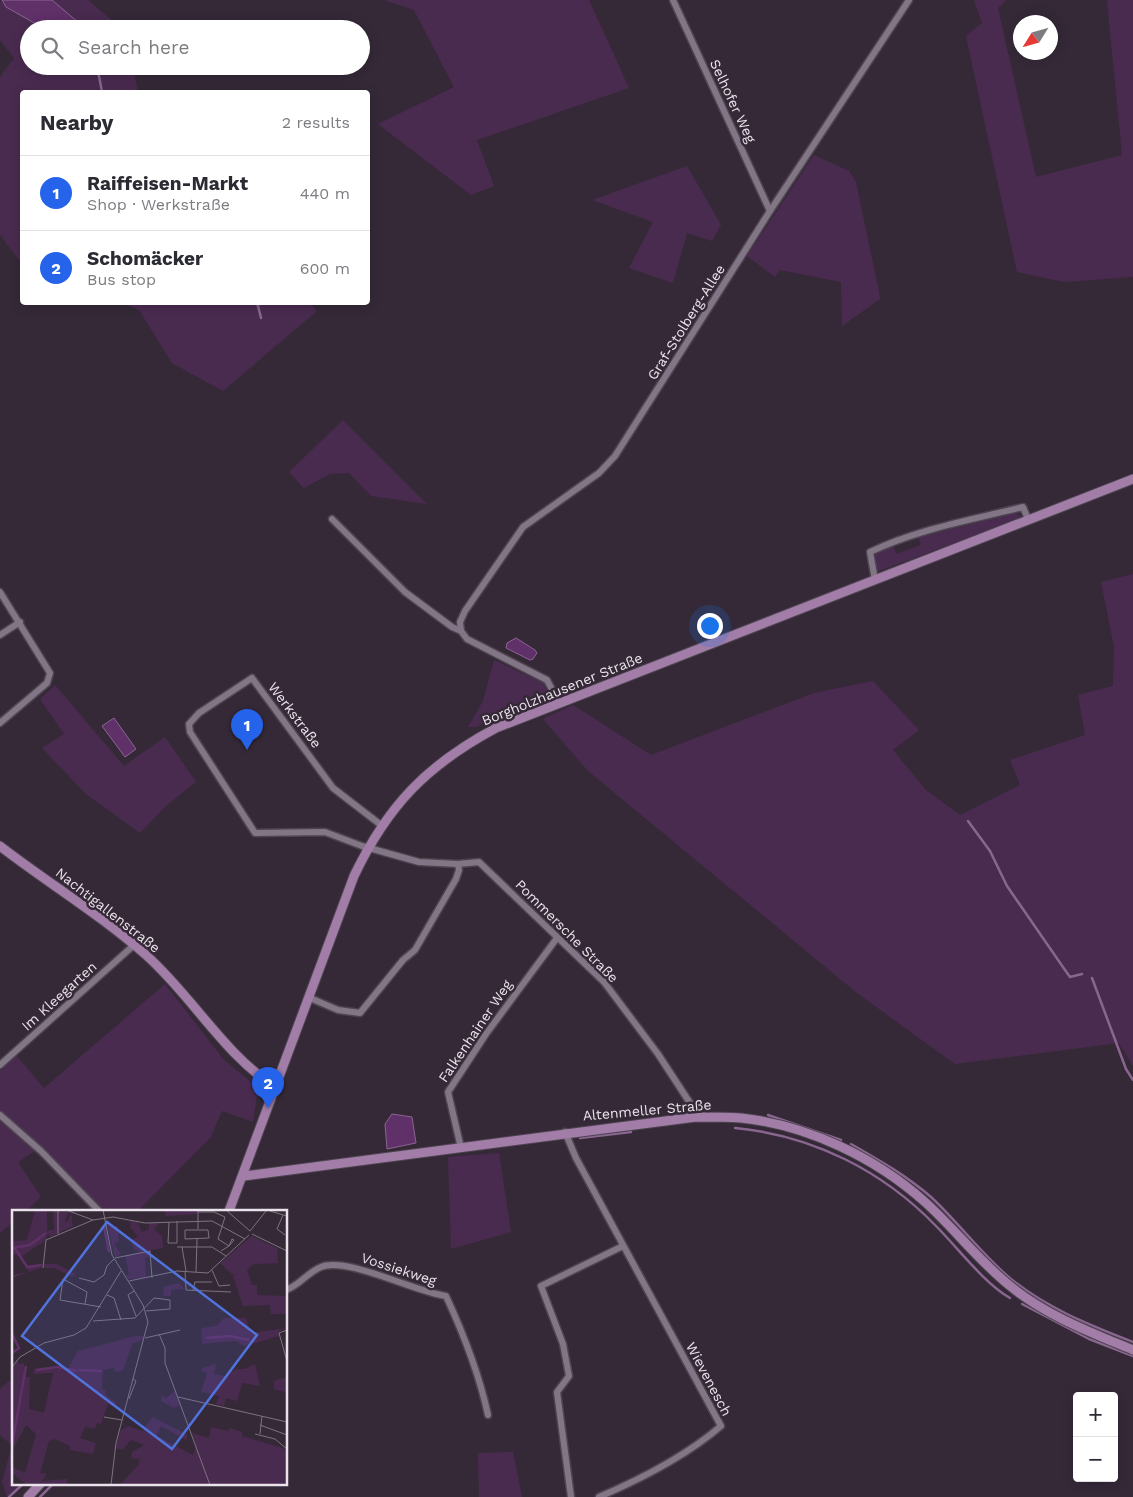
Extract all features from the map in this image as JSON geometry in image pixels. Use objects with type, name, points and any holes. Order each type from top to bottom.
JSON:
[{"type":"street","name":"Selhofer Weg","points":[[674,0],[770,212]]},
{"type":"street","name":"Graf-Stolberg-Allee","points":[[461,631],[460,622],[465,611],[523,527],[599,473],[615,456],[770,212],[909,0]]},
{"type":"street","name":"Borgholzhausener Straße","points":[[230,1210],[354,876],[367,848],[381,825],[424,776],[455,751],[496,728],[1133,479]]},
{"type":"street","points":[[874,580],[870,552],[884,545],[922,531],[1023,507],[1028,519]]},
{"type":"street","points":[[332,519],[405,592],[452,627],[461,631],[474,644],[548,680],[559,703]]},
{"type":"street","points":[[0,592],[50,673],[47,682],[0,723]]},
{"type":"street","points":[[0,635],[20,622]]},
{"type":"street","name":"Werkstraße","points":[[255,833],[190,732],[190,724],[199,713],[252,678],[333,788],[381,825]]},
{"type":"street","name":"Pommersche Straße","points":[[255,833],[325,832],[367,848],[419,862],[458,864],[479,862],[596,975],[615,996],[658,1054],[692,1106],[696,1117]]},
{"type":"street","name":"Nachtigallenstraße","points":[[0,846],[134,946],[166,976],[228,1049],[276,1088]]},
{"type":"street","points":[[310,998],[338,1010],[360,1014],[402,960],[415,950],[456,879],[459,870],[458,864]]},
{"type":"street","name":"Falkenhainer Weg","points":[[461,1148],[448,1092],[486,1034],[557,938]]},
{"type":"street","name":"Im Kleegarten","points":[[0,1065],[134,946]]},
{"type":"street","points":[[0,1115],[41,1151],[98,1210]]},
{"type":"street","name":"Altenmeller Straße","points":[[244,1176],[461,1148],[565,1132],[696,1117],[743,1118],[778,1125],[819,1137],[880,1167],[926,1203],[1008,1285],[1037,1305],[1069,1323],[1133,1350]]},
{"type":"street","name":"Wievenesch","points":[[565,1132],[623,1246],[721,1426],[709,1436],[654,1470],[599,1497]]},
{"type":"street","points":[[570,1497],[557,1392],[569,1376],[563,1344],[541,1286],[623,1246]]},
{"type":"street","name":"Vossiekweg","points":[[288,1289],[320,1267],[330,1264],[362,1270],[389,1280],[446,1296],[469,1346],[482,1385],[488,1415]]},
{"type":"street","points":[[28,1497],[40,1484]]},
{"type":"shaded area","points":[[0,0],[6,7],[29,20],[20,20],[20,75],[135,75],[138,90],[20,90],[20,261],[0,235],[0,77],[14,58],[0,40]]},
{"type":"shaded area","points":[[2,0],[52,0],[75,20],[29,20],[6,7]]},
{"type":"shaded area","points":[[52,0],[88,0],[111,20],[75,20]]},
{"type":"shaded area","points":[[384,0],[589,0],[629,88],[477,140],[494,186],[471,195],[378,124],[454,87],[414,10]]},
{"type":"shaded area","points":[[974,0],[1006,0],[998,8],[1036,177],[1122,155],[1107,0],[1133,0],[1133,277],[1064,282],[1017,272],[966,36],[982,23]]},
{"type":"shaded area","points":[[814,155],[849,171],[856,182],[879,292],[880,299],[842,326],[841,282],[780,270],[775,277],[747,256]]},
{"type":"shaded area","points":[[687,166],[721,225],[712,241],[687,233],[673,283],[629,268],[653,222],[592,200]]},
{"type":"shaded area","points":[[127,305],[312,305],[317,311],[223,391],[172,363],[139,310]]},
{"type":"shaded area","points":[[343,420],[427,504],[371,496],[349,473],[330,474],[304,488],[289,472]]},
{"type":"shaded area","points":[[1016,513],[1021,516],[1019,519],[876,572],[873,562],[877,552],[893,546],[896,554],[921,545],[918,537]]},
{"type":"shaded area","points":[[1133,574],[1133,1066],[1119,1043],[955,1064],[857,993],[588,771],[543,719],[573,705],[651,755],[814,693],[873,681],[919,730],[893,750],[926,790],[960,815],[1020,785],[1010,760],[1085,735],[1078,695],[1113,686],[1114,647],[1101,582]]},
{"type":"shaded area","points":[[516,638],[535,650],[537,653],[533,659],[530,660],[506,648],[507,643]]},
{"type":"shaded area","points":[[494,660],[544,683],[549,696],[498,713],[477,727],[468,727],[483,701]]},
{"type":"shaded area","points":[[55,685],[124,766],[165,737],[196,782],[167,805],[140,833],[86,794],[42,748],[64,734],[40,699]]},
{"type":"shaded area","points":[[114,718],[136,749],[125,757],[102,726]]},
{"type":"shaded area","points":[[165,984],[224,1060],[258,1088],[253,1122],[222,1111],[210,1138],[139,1210],[101,1210],[71,1177],[0,1110],[0,1070],[16,1055],[44,1088]]},
{"type":"shaded area","points":[[392,1114],[412,1117],[416,1143],[387,1149],[385,1124]]},
{"type":"shaded area","points":[[0,1121],[36,1150],[18,1162],[41,1197],[27,1210],[12,1210],[12,1223],[0,1233]]},
{"type":"shaded area","points":[[499,1153],[511,1232],[451,1249],[448,1157]]},
{"type":"shaded area","points":[[12,1379],[12,1445],[0,1435],[0,1389]]},
{"type":"shaded area","points":[[12,1445],[12,1484],[21,1484],[7,1497],[2,1482]]},
{"type":"shaded area","points":[[513,1452],[522,1497],[479,1497],[478,1453]]},
{"type":"waterway","points":[[98,75],[102,90]]},
{"type":"waterway","points":[[258,305],[261,318]]},
{"type":"waterway","points":[[968,821],[990,851],[1007,886],[1070,977],[1082,974]]},
{"type":"waterway","points":[[1092,978],[1126,1069],[1133,1080]]},
{"type":"waterway","points":[[768,1115],[841,1140]]},
{"type":"waterway","points":[[735,1128],[764,1132],[818,1148],[844,1159],[869,1173],[893,1188],[915,1206],[991,1284],[1010,1298]]},
{"type":"waterway","points":[[580,1138],[631,1132]]},
{"type":"waterway","points":[[851,1144],[903,1175],[922,1189],[951,1217],[990,1260],[1025,1290],[1055,1308],[1133,1342]]},
{"type":"waterway","points":[[1022,1304],[1089,1339],[1133,1356]]},
{"type":"waterway","points":[[9,1497],[23,1484]]},
{"type":"waterway","points":[[40,1497],[53,1484]]},
{"type":"place","name":"Raiffeisen-Markt","points":[[247,750]]},
{"type":"place","name":"Schomäcker","points":[[268,1108]]}]
